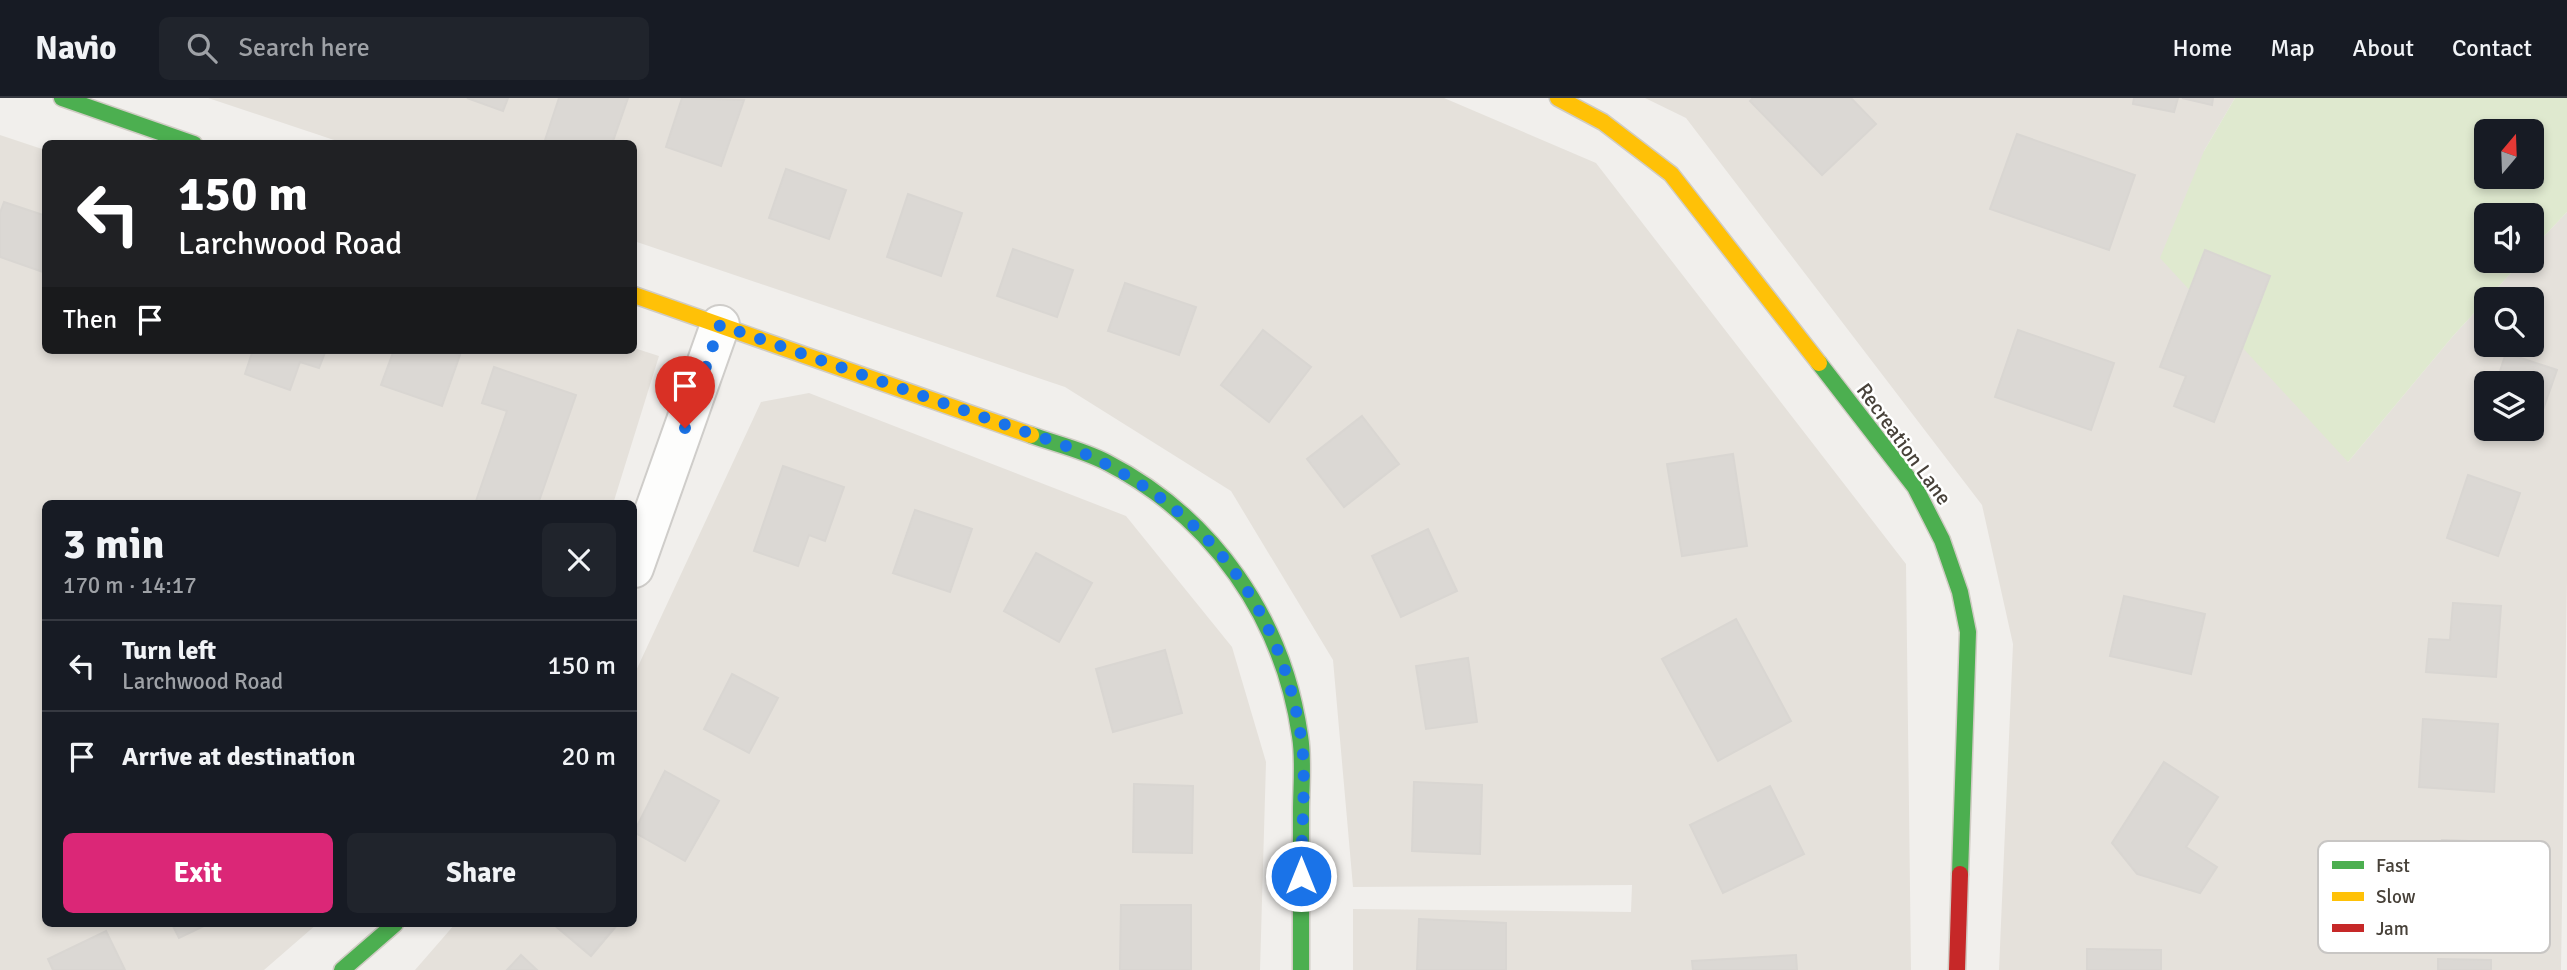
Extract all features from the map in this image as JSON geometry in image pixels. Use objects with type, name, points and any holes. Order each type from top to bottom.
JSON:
[{"type":"street","points":[[62,98],[183,140]]},
{"type":"street","name":"Recreation Lane","points":[[1558,98],[1581,108],[1626,136],[1671,174],[1915,487],[1940,530],[1959,579],[1968,632],[1957,970]]},
{"type":"street","points":[[637,296],[1104,461],[1157,492],[1200,529],[1238,573],[1268,624],[1289,680],[1301,739],[1301,970]]},
{"type":"street","points":[[637,560],[720,325]]},
{"type":"street","points":[[342,970],[392,927]]},
{"type":"shaded area","points":[[208,98],[1444,98],[1596,163],[1906,564],[1911,970],[1353,970],[1353,909],[1631,912],[1632,885],[1353,887],[1333,660],[1231,491],[1065,387],[637,242],[637,140],[334,140]]},
{"type":"shaded area","points":[[1645,98],[2235,98],[2204,151],[2348,462],[2474,313],[2474,357],[2544,357],[2544,287],[2498,287],[2511,273],[2544,273],[2544,236],[2567,212],[2567,579],[2561,970],[1999,970],[2013,644],[1982,505],[1686,118]]},
{"type":"shaded area","points":[[0,135],[42,149],[42,354],[637,354],[637,349],[659,356],[614,500],[42,500],[42,927],[314,927],[264,970],[0,970]]},
{"type":"shaded area","points":[[809,393],[1126,516],[1232,647],[1266,762],[1260,970],[415,970],[452,927],[637,927],[637,669],[761,402]]},
{"type":"green space","points":[[2235,98],[2567,98],[2567,212],[2544,236],[2544,203],[2474,203],[2474,273],[2511,273],[2498,287],[2474,287],[2474,313],[2348,462],[2160,258],[2204,151]]},
{"type":"building","points":[[467,98],[508,98],[503,111]]},
{"type":"building","points":[[559,98],[628,98],[613,140],[545,140]]},
{"type":"building","points":[[682,98],[744,100],[721,166],[666,147]]},
{"type":"building","points":[[1753,98],[1851,98],[1876,124],[1822,175],[1750,101]]},
{"type":"building","points":[[2134,98],[2178,98],[2174,112],[2133,104]]},
{"type":"building","points":[[2182,98],[2213,98],[2212,105]]},
{"type":"building","points":[[2017,134],[2135,175],[2109,250],[1990,209]]},
{"type":"building","points":[[786,169],[846,190],[829,239],[769,218]]},
{"type":"building","points":[[908,194],[962,213],[941,276],[887,257]]},
{"type":"building","points":[[4,202],[42,215],[42,272],[0,257],[0,213]]},
{"type":"building","points":[[1013,249],[1073,270],[1057,317],[997,296]]},
{"type":"building","points":[[2205,250],[2270,276],[2214,422],[2174,406],[2186,376],[2160,367]]},
{"type":"building","points":[[1125,283],[1196,307],[1179,355],[1108,331]]},
{"type":"building","points":[[1263,330],[1311,367],[1269,422],[1221,385]]},
{"type":"building","points":[[2018,330],[2114,363],[2091,430],[1995,397]]},
{"type":"building","points":[[252,354],[324,354],[319,368],[300,362],[290,390],[245,374]]},
{"type":"building","points":[[393,354],[460,355],[442,406],[381,385]]},
{"type":"building","points":[[2505,357],[2518,357],[2557,370],[2544,407],[2544,371],[2500,371]]},
{"type":"building","points":[[494,367],[576,395],[539,500],[476,500],[507,411],[482,403]]},
{"type":"building","points":[[1362,416],[1399,464],[1344,507],[1307,459]]},
{"type":"building","points":[[1733,454],[1747,546],[1682,556],[1667,464]]},
{"type":"building","points":[[783,466],[844,487],[825,541],[809,535],[798,566],[754,551]]},
{"type":"building","points":[[2468,475],[2520,493],[2498,556],[2447,538]]},
{"type":"building","points":[[915,510],[972,529],[950,592],[893,573]]},
{"type":"building","points":[[1428,529],[1457,591],[1401,617],[1372,556]]},
{"type":"building","points":[[1036,553],[1092,583],[1059,642],[1004,611]]},
{"type":"building","points":[[2124,596],[2205,614],[2191,674],[2110,656]]},
{"type":"building","points":[[2453,603],[2501,606],[2496,677],[2426,672],[2429,639],[2450,640]]},
{"type":"building","points":[[1736,619],[1791,721],[1718,761],[1662,659]]},
{"type":"building","points":[[1165,650],[1182,713],[1113,732],[1096,669]]},
{"type":"building","points":[[1468,658],[1477,722],[1426,729],[1416,666]]},
{"type":"building","points":[[732,674],[778,698],[749,753],[704,729]]},
{"type":"building","points":[[2423,719],[2498,724],[2494,792],[2419,787]]},
{"type":"building","points":[[2164,762],[2218,797],[2186,847],[2217,867],[2200,893],[2137,874],[2112,843]]},
{"type":"building","points":[[665,771],[719,801],[685,861],[637,834],[637,826]]},
{"type":"building","points":[[1414,782],[1482,785],[1480,854],[1412,851]]},
{"type":"building","points":[[1134,784],[1193,786],[1192,853],[1133,852]]},
{"type":"building","points":[[1770,786],[1804,854],[1723,893],[1690,825]]},
{"type":"building","points":[[1121,905],[1191,905],[1191,970],[1120,970]]},
{"type":"building","points":[[1419,919],[1506,923],[1506,970],[1417,970]]},
{"type":"building","points":[[174,927],[202,927],[179,938]]},
{"type":"building","points":[[557,927],[615,927],[591,956]]},
{"type":"building","points":[[106,931],[125,970],[53,970],[48,959]]},
{"type":"building","points":[[2087,949],[2161,950],[2161,970],[2087,970]]},
{"type":"building","points":[[521,955],[537,970],[507,970]]},
{"type":"building","points":[[1796,955],[1797,970],[1693,970],[1692,961]]},
{"type":"building","points":[[2438,959],[2491,960],[2491,970],[2438,970]]},
{"type":"traffic: fast","points":[[62,98],[183,140]]},
{"type":"traffic: fast","points":[[1819,363],[1915,487],[1942,540],[1960,592],[1968,632],[1960,874]]},
{"type":"traffic: fast","points":[[1031,435],[1106,462],[1179,511],[1210,542],[1237,575],[1259,612],[1278,651],[1300,736],[1301,970]]},
{"type":"traffic: fast","points":[[342,970],[392,927]]},
{"type":"traffic: slow","points":[[1558,98],[1603,122],[1671,174],[1819,363]]},
{"type":"traffic: slow","points":[[637,296],[1031,435]]},
{"type":"traffic: jam","points":[[1957,970],[1960,874]]},
{"type":"route","points":[[685,428],[720,325],[1069,447],[1104,461],[1157,492],[1200,529],[1238,573],[1268,624],[1289,680],[1301,739],[1301,876]]}]
